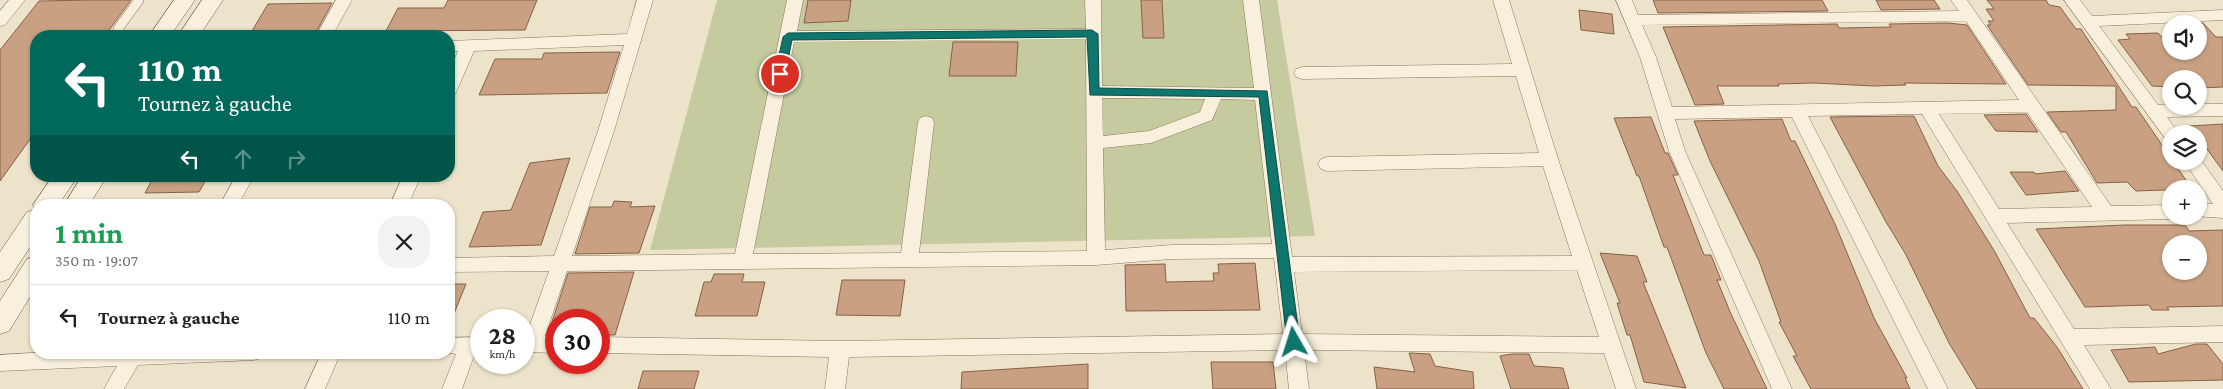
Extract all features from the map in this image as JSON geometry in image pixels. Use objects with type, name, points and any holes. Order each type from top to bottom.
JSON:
[{"type":"main road","points":[[164,30],[185,0]]},
{"type":"main road","points":[[192,30],[213,0]]},
{"type":"main road","points":[[50,199],[62,182]]},
{"type":"main road","points":[[80,199],[91,182]]},
{"type":"main road","points":[[0,272],[30,228]]},
{"type":"main road","points":[[0,322],[30,275]]},
{"type":"street","points":[[0,21],[17,0]]},
{"type":"street","points":[[327,30],[344,0]]},
{"type":"street","points":[[535,327],[561,262],[606,131],[645,0]]},
{"type":"street","points":[[743,261],[795,0]]},
{"type":"street","points":[[1093,0],[1096,258]]},
{"type":"street","points":[[1251,0],[1299,389]]},
{"type":"street","points":[[1501,0],[1549,159],[1626,389]]},
{"type":"street","points":[[1624,0],[1648,57],[1677,151],[1782,389]]},
{"type":"street","points":[[1848,0],[1858,16]]},
{"type":"street","points":[[1959,0],[2106,212]]},
{"type":"street","points":[[2072,0],[2164,125]]},
{"type":"street","points":[[2088,21],[2223,15]]},
{"type":"street","points":[[1633,20],[1970,16]]},
{"type":"street","points":[[788,37],[1092,34]]},
{"type":"street","points":[[455,46],[632,39]]},
{"type":"street","points":[[455,76],[468,46]]},
{"type":"street","points":[[1302,74],[1523,70]]},
{"type":"street","points":[[1094,92],[1264,94]]},
{"type":"street","points":[[1094,142],[1152,137],[1206,116],[1216,93]]},
{"type":"street","points":[[1665,113],[2032,106]]},
{"type":"street","points":[[1927,108],[2101,389]]},
{"type":"street","points":[[1797,110],[1938,389]]},
{"type":"street","points":[[2154,111],[2223,110]]},
{"type":"street","points":[[909,260],[926,122]]},
{"type":"street","points":[[1327,164],[1549,159]]},
{"type":"street","points":[[2198,170],[2223,204]]},
{"type":"street","points":[[232,199],[242,182]]},
{"type":"street","points":[[402,199],[409,182]]},
{"type":"street","points":[[2207,212],[2223,211]]},
{"type":"street","points":[[1993,216],[2162,212]]},
{"type":"street","points":[[455,265],[561,262],[1096,258],[1172,252],[1284,258],[1584,262]]},
{"type":"street","points":[[2069,337],[2223,334]]},
{"type":"street","points":[[610,345],[840,349],[1294,342],[1612,345]]},
{"type":"street","points":[[455,346],[470,345]]},
{"type":"street","points":[[835,389],[840,349]]},
{"type":"street","points":[[452,389],[470,355]]},
{"type":"street","points":[[0,363],[80,359]]},
{"type":"street","points":[[114,389],[138,359]]},
{"type":"street","points":[[315,389],[329,359]]},
{"type":"lane","points":[[118,30],[140,0]]},
{"type":"green space","points":[[717,0],[1277,0],[1315,236],[650,250]]},
{"type":"building","points":[[131,0],[109,30],[30,30],[30,139],[0,181],[0,50],[39,1]]},
{"type":"building","points":[[448,0],[537,0],[525,30],[387,30],[398,8],[444,8]]},
{"type":"building","points":[[808,0],[851,0],[848,21],[804,23]]},
{"type":"building","points":[[1141,0],[1162,0],[1164,38],[1143,38]]},
{"type":"building","points":[[1653,0],[1822,0],[1828,11],[1658,13]]},
{"type":"building","points":[[1876,0],[1934,0],[1940,9],[1881,10]]},
{"type":"building","points":[[1987,0],[2046,0],[2049,5],[2060,7],[2076,29],[2081,29],[2132,107],[2136,107],[2162,145],[2162,170],[2179,170],[2186,180],[2162,180],[2162,190],[2136,191],[2127,182],[2097,183],[2066,132],[2061,132],[2047,112],[2116,110],[2116,86],[2028,85],[1987,25],[1991,25],[1988,21],[1994,21],[1986,9],[1994,9]]},
{"type":"building","points":[[332,3],[317,30],[253,30],[268,4]]},
{"type":"building","points":[[1579,10],[1612,14],[1614,34],[1581,30]]},
{"type":"building","points":[[1948,23],[1967,25],[2006,84],[1904,83],[1906,85],[1874,86],[1814,83],[1778,84],[1779,86],[1717,86],[1724,104],[1695,105],[1663,27],[1837,24],[1839,28],[1843,28],[1891,27],[1889,24]]},
{"type":"building","points":[[2207,27],[2216,37],[2223,37],[2223,87],[2207,88],[2207,70],[2162,70],[2162,87],[2152,86],[2118,40],[2130,39],[2126,34],[2158,33],[2162,37],[2162,60],[2207,60]]},
{"type":"building","points":[[953,42],[1018,42],[1016,76],[949,76]]},
{"type":"building","points":[[620,52],[607,93],[479,95],[495,59],[542,59],[544,53]]},
{"type":"building","points":[[2026,114],[2038,132],[1996,131],[1984,115]]},
{"type":"building","points":[[1914,116],[1938,166],[1957,191],[1995,252],[2030,318],[2034,318],[2057,347],[2083,389],[1977,389],[1949,343],[1905,253],[1886,222],[1830,117]]},
{"type":"building","points":[[1651,117],[1665,153],[1668,153],[1678,175],[1673,175],[1704,255],[1711,255],[1721,280],[1717,280],[1731,314],[1767,389],[1724,389],[1706,353],[1667,247],[1664,247],[1639,176],[1637,176],[1614,118]]},
{"type":"building","points":[[1782,119],[1791,141],[1795,141],[1835,224],[1874,318],[1907,378],[1905,378],[1910,389],[1811,389],[1793,356],[1797,356],[1779,322],[1781,322],[1759,261],[1710,161],[1694,121]]},
{"type":"building","points":[[2223,124],[2223,171],[2207,149],[2206,125]]},
{"type":"building","points":[[570,158],[541,245],[469,247],[483,212],[511,210],[530,163]]},
{"type":"building","points":[[2065,171],[2079,191],[2026,195],[2010,172],[2034,172],[2035,174]]},
{"type":"building","points":[[151,182],[205,182],[199,192],[145,193]]},
{"type":"building","points":[[614,201],[632,202],[630,207],[655,206],[639,253],[575,254],[590,207],[612,207]]},
{"type":"building","points":[[2125,225],[2185,225],[2189,231],[2223,230],[2223,306],[2167,307],[2169,310],[2152,310],[2149,305],[2085,307],[2036,229]]},
{"type":"building","points":[[1600,253],[1637,256],[1647,282],[1643,282],[1686,388],[1644,382],[1630,335],[1627,335],[1617,303],[1620,303]]},
{"type":"building","points":[[1255,263],[1260,310],[1126,311],[1125,265],[1165,264],[1166,282],[1214,281],[1213,273],[1219,273],[1218,264]]},
{"type":"building","points":[[634,272],[615,335],[610,335],[610,309],[556,309],[568,273]]},
{"type":"building","points":[[714,274],[744,274],[742,282],[765,282],[757,316],[695,316],[704,282],[711,282]]},
{"type":"building","points":[[842,280],[905,280],[900,316],[836,315]]},
{"type":"building","points":[[455,284],[466,284],[455,311]]},
{"type":"building","points":[[2196,344],[2207,344],[2223,364],[2223,380],[2129,382],[2111,350],[2155,347],[2158,354]]},
{"type":"building","points":[[1409,353],[1430,354],[1435,366],[1473,372],[1474,389],[1377,389],[1374,367],[1415,372]]},
{"type":"building","points":[[1529,354],[1534,366],[1563,368],[1569,389],[1511,389],[1500,356]]},
{"type":"building","points":[[1211,362],[1273,362],[1276,389],[1213,389]]},
{"type":"building","points":[[1088,364],[1088,389],[961,389],[962,372]]},
{"type":"building","points":[[643,371],[699,371],[694,389],[638,389]]},
{"type":"route","points":[[780,74],[788,37],[1092,34],[1094,92],[1264,94],[1294,342]]}]
